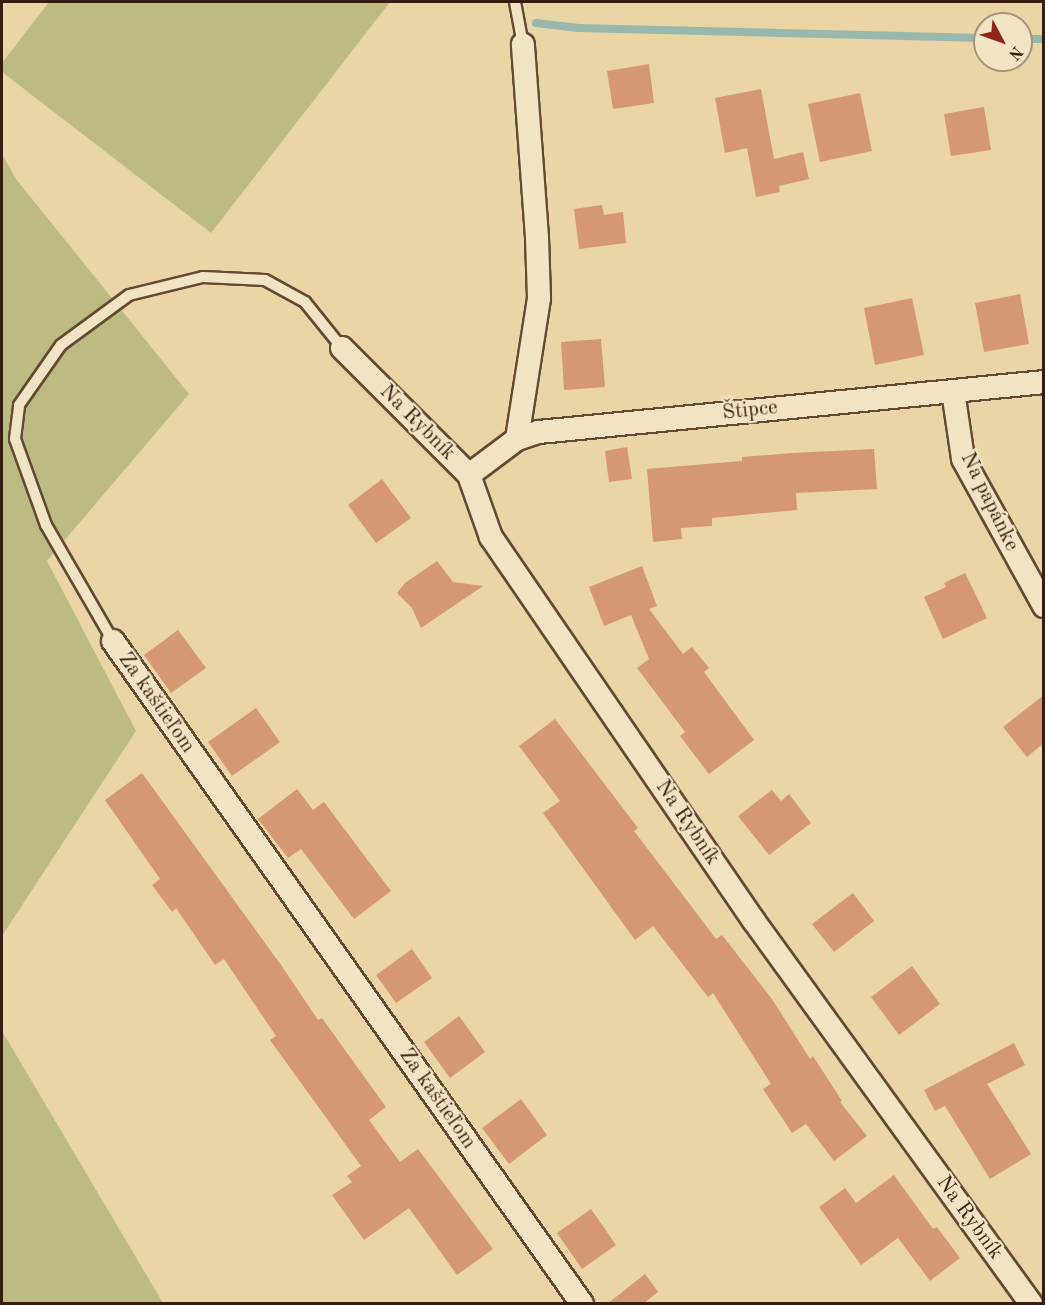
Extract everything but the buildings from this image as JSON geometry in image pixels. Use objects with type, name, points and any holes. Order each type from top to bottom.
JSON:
[{"type":"street","points":[[517,439],[539,298],[537,237],[522,45]]},
{"type":"street","name":"Na Rybník","points":[[342,348],[468,475],[491,537],[754,921],[1031,1304]]},
{"type":"street","name":"Štipce","points":[[468,475],[517,439],[539,432],[1044,382]]},
{"type":"street","name":"Na papánke","points":[[953,391],[963,459],[1044,606]]},
{"type":"street","name":"Za kaštieľom","points":[[113,642],[582,1304]]},
{"type":"lane","points":[[515,2],[522,45]]},
{"type":"lane","name":"Za kaštieľom","points":[[113,642],[46,525],[15,439],[19,405],[61,345],[129,295],[203,277],[265,280],[306,302],[342,348]]},
{"type":"green space","points":[[49,2],[390,2],[211,233],[2,72],[2,63]]},
{"type":"green space","points":[[2,154],[16,179],[189,394],[47,561],[136,731],[2,936]]},
{"type":"green space","points":[[2,1031],[163,1303],[2,1303]]},
{"type":"waterway","points":[[536,23],[579,28],[973,38]]},
{"type":"waterway","points":[[1033,39],[1044,39]]}]
